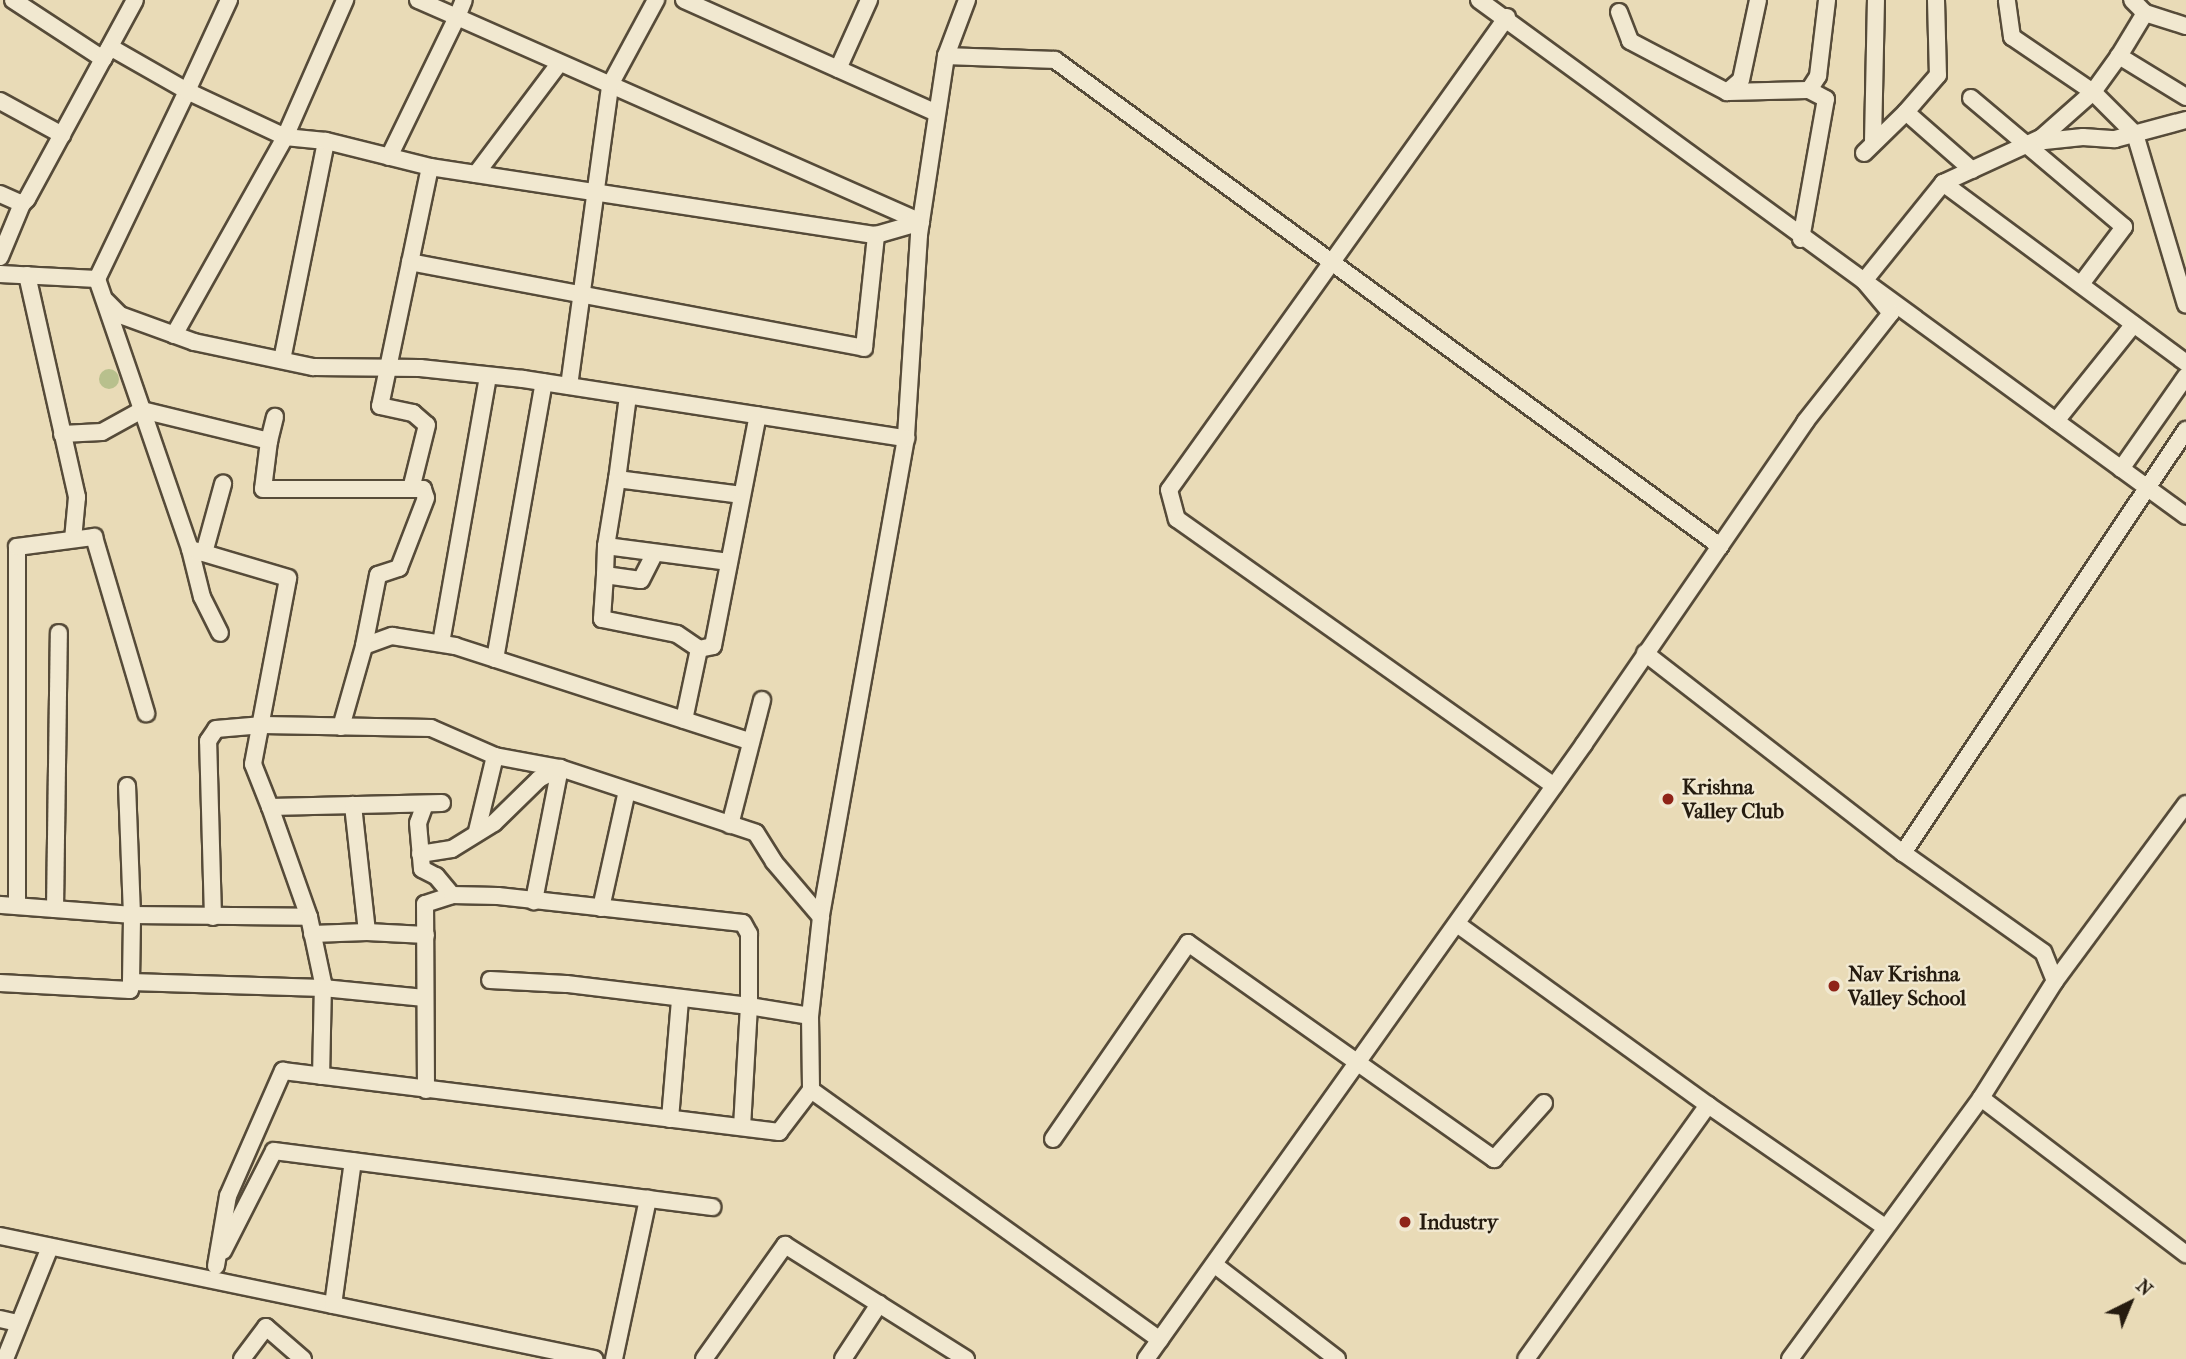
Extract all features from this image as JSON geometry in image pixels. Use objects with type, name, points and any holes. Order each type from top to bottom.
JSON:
[{"type":"street","points":[[13,0],[103,59]]},
{"type":"street","points":[[0,257],[22,204],[135,0]]},
{"type":"street","points":[[220,632],[202,597],[197,551],[142,410],[97,279],[229,0]]},
{"type":"street","points":[[174,335],[285,136],[345,0]]},
{"type":"street","points":[[418,0],[921,222]]},
{"type":"street","points":[[389,157],[464,0]]},
{"type":"street","points":[[569,386],[610,85],[656,0]]},
{"type":"street","points":[[684,0],[937,113]]},
{"type":"street","points":[[838,69],[869,0]]},
{"type":"street","points":[[216,1266],[228,1196],[283,1071],[779,1132],[811,1090],[810,1016],[821,917],[906,438],[921,222],[946,56],[967,0]]},
{"type":"street","points":[[1479,0],[1507,17],[1801,239],[1864,281],[2186,516]]},
{"type":"street","points":[[1727,92],[1741,80],[1758,0]]},
{"type":"street","points":[[1809,90],[1818,76],[1827,0]]},
{"type":"street","points":[[1876,0],[1869,148],[1906,112],[1938,75],[1936,0]]},
{"type":"street","points":[[2007,0],[2012,37],[2093,92],[2135,134],[2186,305]]},
{"type":"street","points":[[2132,0],[2146,13],[2186,26]]},
{"type":"street","points":[[1619,12],[1630,41],[1727,92],[1809,90],[1826,99],[1801,239]]},
{"type":"street","points":[[1864,281],[1942,183],[2030,144],[2093,92],[2146,13]]},
{"type":"street","points":[[1507,17],[1169,490],[1177,519],[1554,786]]},
{"type":"street","points":[[103,59],[110,47],[187,91],[285,136],[326,141],[430,167],[876,235],[921,222]]},
{"type":"street","points":[[946,56],[1055,60],[1720,546]]},
{"type":"street","points":[[2119,56],[2186,97]]},
{"type":"street","points":[[476,174],[559,64]]},
{"type":"street","points":[[1971,98],[2030,144],[2124,228],[2081,284]]},
{"type":"street","points":[[0,101],[61,135]]},
{"type":"street","points":[[1906,112],[1972,170]]},
{"type":"street","points":[[2030,144],[2135,134],[2186,120]]},
{"type":"street","points":[[282,360],[326,141]]},
{"type":"street","points":[[411,489],[427,425],[414,413],[380,406],[430,167]]},
{"type":"street","points":[[1942,183],[2186,363]]},
{"type":"street","points":[[0,194],[22,204]]},
{"type":"street","points":[[410,262],[864,348],[876,235]]},
{"type":"street","points":[[0,274],[97,279]]},
{"type":"street","points":[[27,275],[77,497],[73,540]]},
{"type":"street","points":[[1146,1359],[1457,924],[1805,422],[1891,313],[1864,281]]},
{"type":"street","points":[[104,300],[120,315],[174,335],[313,367],[388,368],[544,382],[906,438]]},
{"type":"street","points":[[2056,421],[2134,324]]},
{"type":"street","points":[[441,643],[488,376]]},
{"type":"street","points":[[2121,469],[2186,376]]},
{"type":"street","points":[[495,659],[544,382]]},
{"type":"street","points":[[628,396],[606,546],[602,619],[677,634],[699,649],[713,646],[758,415]]},
{"type":"street","points":[[62,434],[102,432],[142,410],[269,442]]},
{"type":"street","points":[[275,417],[263,489],[423,489],[426,498],[399,568],[378,575],[364,646],[341,727]]},
{"type":"street","points":[[1903,853],[2186,430]]},
{"type":"street","points":[[617,479],[742,495]]},
{"type":"street","points":[[197,551],[223,484]]},
{"type":"street","points":[[0,551],[94,537],[146,713]]},
{"type":"street","points":[[606,546],[729,562]]},
{"type":"street","points":[[17,547],[8,906],[132,915],[309,917]]},
{"type":"street","points":[[197,551],[288,578],[254,764],[309,917],[323,988],[321,1076]]},
{"type":"street","points":[[605,575],[641,580],[655,553]]},
{"type":"street","points":[[55,909],[59,634]]},
{"type":"street","points":[[364,646],[392,636],[441,643],[750,741]]},
{"type":"street","points":[[684,720],[699,649]]},
{"type":"street","points":[[1645,653],[1903,853],[2043,952],[2055,981]]},
{"type":"street","points":[[730,825],[762,700]]},
{"type":"street","points":[[213,917],[208,741],[216,729],[263,725],[430,728],[495,756],[559,768],[756,833],[774,862],[821,917]]},
{"type":"street","points":[[477,831],[495,756]]},
{"type":"street","points":[[420,854],[452,849],[494,822],[539,779],[559,768]]},
{"type":"street","points":[[534,901],[559,768]]},
{"type":"street","points":[[0,983],[130,990],[132,915],[127,786]]},
{"type":"street","points":[[601,908],[627,791]]},
{"type":"street","points":[[270,807],[442,803]]},
{"type":"street","points":[[1790,1359],[1981,1098],[2055,981],[2186,803]]},
{"type":"street","points":[[425,804],[418,823],[422,869],[436,876],[452,895]]},
{"type":"street","points":[[353,805],[367,932]]},
{"type":"street","points":[[426,1090],[425,904],[452,895],[743,923],[749,934],[741,1127]]},
{"type":"street","points":[[1457,924],[1708,1105],[1885,1227]]},
{"type":"street","points":[[312,934],[367,932],[426,936]]},
{"type":"street","points":[[1053,1139],[1188,943],[1494,1159],[1545,1103]]},
{"type":"street","points":[[490,980],[566,984],[810,1016]]},
{"type":"street","points":[[131,982],[323,988],[425,998]]},
{"type":"street","points":[[670,1119],[680,1000]]},
{"type":"street","points":[[811,1090],[1160,1340]]},
{"type":"street","points":[[1981,1098],[2186,1254]]},
{"type":"street","points":[[1526,1359],[1708,1105]]},
{"type":"street","points":[[208,1281],[274,1151],[712,1207]]},
{"type":"street","points":[[333,1305],[353,1161]]},
{"type":"street","points":[[614,1359],[648,1199]]},
{"type":"street","points":[[0,1236],[594,1359]]},
{"type":"street","points":[[704,1359],[785,1245],[966,1359]]},
{"type":"street","points":[[5,1359],[50,1247]]},
{"type":"street","points":[[1215,1265],[1337,1359]]},
{"type":"street","points":[[843,1359],[879,1304]]},
{"type":"street","points":[[0,1319],[19,1323]]},
{"type":"street","points":[[242,1359],[266,1327],[303,1359]]},
{"type":"green space","points":[[109,369],[116,372],[119,379],[116,386],[109,389],[102,386],[99,379],[102,372]]},
{"type":"place","name":"Krishna Valley Club","points":[[1668,799]]},
{"type":"place","name":"Nav Krishna Valley School","points":[[1834,986]]},
{"type":"place","name":"Industry","points":[[1405,1222]]}]
